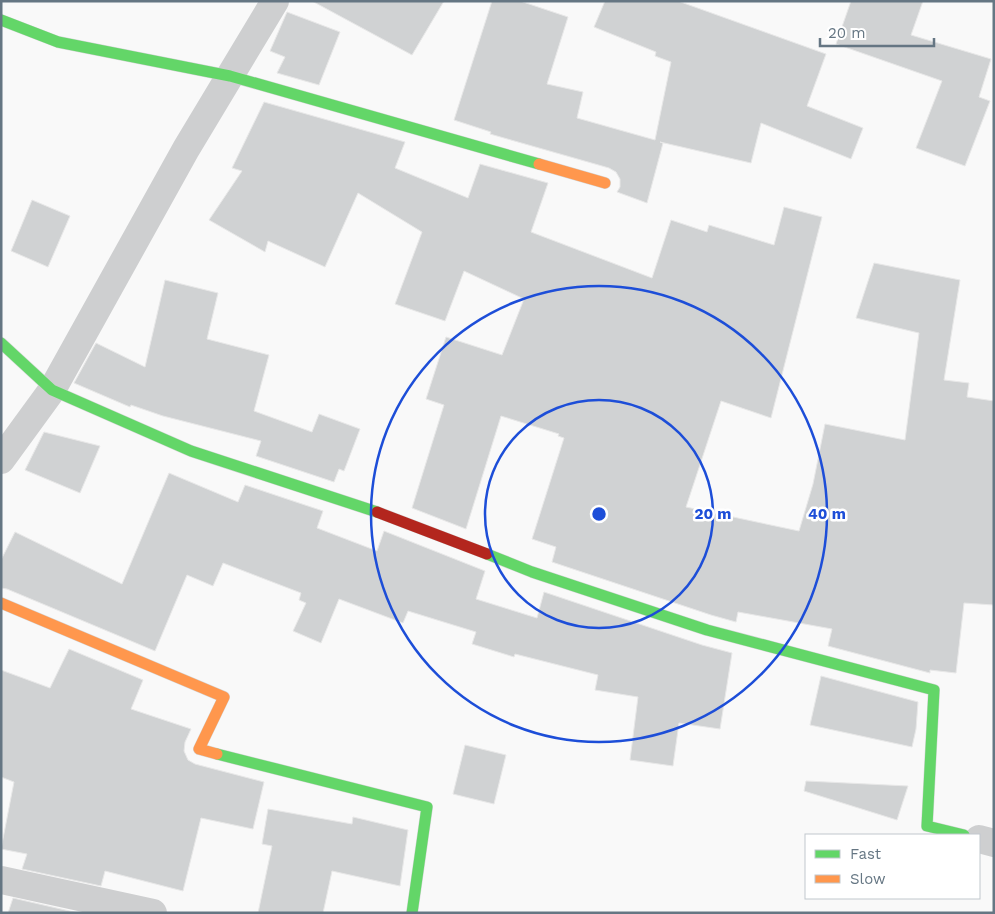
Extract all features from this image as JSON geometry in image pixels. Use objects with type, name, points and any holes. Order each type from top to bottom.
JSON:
[{"type":"street","points":[[1,460],[52,390],[186,149],[275,1]]},
{"type":"street","points":[[1,20],[58,42],[230,76],[605,183]]},
{"type":"street","points":[[1,344],[52,390],[191,451],[391,517],[532,572],[707,630],[934,690],[927,826],[960,834]]},
{"type":"street","points":[[1,603],[224,697],[199,749],[427,806],[412,913]]},
{"type":"street","points":[[980,839],[994,843]]},
{"type":"street","points":[[1,880],[153,913]]},
{"type":"building","points":[[312,1],[444,1],[412,55]]},
{"type":"building","points":[[492,1],[520,1],[568,17],[547,84],[583,92],[577,118],[655,140],[671,62],[655,56],[656,52],[594,27],[605,1],[678,1],[826,54],[807,106],[863,128],[851,159],[761,123],[751,163],[660,142],[663,143],[647,203],[617,192],[620,187],[620,179],[616,172],[609,168],[490,134],[491,132],[454,120]]},
{"type":"building","points":[[851,1],[923,1],[911,35],[991,59],[979,97],[990,101],[965,166],[916,148],[942,81],[836,44]]},
{"type":"building","points":[[287,12],[340,32],[319,85],[277,73],[285,57],[270,51]]},
{"type":"building","points":[[264,102],[405,142],[395,168],[468,198],[480,164],[548,183],[531,232],[652,278],[671,220],[707,232],[709,225],[774,245],[784,207],[822,217],[771,418],[721,401],[686,507],[799,531],[813,484],[825,424],[905,440],[919,333],[856,318],[874,263],[960,280],[944,380],[969,383],[967,397],[994,401],[994,605],[964,603],[956,673],[930,670],[930,673],[828,646],[832,629],[738,612],[736,622],[552,562],[556,547],[532,539],[564,438],[558,436],[559,434],[501,416],[466,529],[412,508],[444,405],[426,399],[446,337],[502,355],[524,299],[464,271],[445,321],[395,304],[422,232],[358,193],[325,267],[268,241],[265,252],[209,220],[242,171],[232,168]]},
{"type":"building","points":[[32,200],[70,216],[48,267],[11,251]]},
{"type":"building","points":[[165,280],[218,293],[207,339],[269,355],[254,411],[312,432],[319,414],[360,429],[344,471],[339,469],[334,482],[256,456],[261,441],[163,416],[131,405],[130,407],[74,383],[96,343],[145,367]]},
{"type":"building","points":[[44,432],[100,446],[80,493],[25,470]]},
{"type":"building","points":[[169,473],[238,502],[245,485],[323,511],[317,528],[377,551],[384,531],[485,571],[476,599],[537,618],[544,592],[702,645],[732,653],[720,729],[679,723],[673,766],[630,760],[638,697],[595,690],[598,675],[515,654],[514,657],[472,644],[476,632],[408,611],[403,623],[339,599],[321,643],[293,631],[306,603],[299,600],[301,593],[223,563],[213,586],[187,575],[155,651],[1,588],[1,560],[15,532],[122,584]]},
{"type":"building","points":[[69,649],[143,680],[131,709],[191,729],[185,742],[184,751],[188,760],[195,764],[264,782],[253,829],[201,818],[183,891],[105,871],[101,886],[22,869],[27,854],[1,849],[14,782],[1,777],[1,670],[50,688]]},
{"type":"building","points":[[821,676],[918,702],[916,729],[912,747],[810,725]]},
{"type":"building","points":[[465,745],[506,755],[494,804],[453,794]]},
{"type":"building","points":[[806,781],[908,786],[897,820],[804,791]]},
{"type":"building","points":[[268,809],[352,824],[353,817],[408,830],[400,886],[332,871],[323,913],[258,913],[272,846],[262,844]]},
{"type":"building","points":[[13,898],[78,913],[8,913]]},
{"type":"traffic: fast","points":[[1,20],[58,42],[230,76],[539,164]]},
{"type":"traffic: fast","points":[[1,343],[52,390],[191,451],[377,512]]},
{"type":"traffic: fast","points":[[487,554],[532,572],[707,630],[934,690],[927,826],[960,834]]},
{"type":"traffic: fast","points":[[217,754],[427,807],[412,913]]},
{"type":"traffic: slow","points":[[539,164],[605,183]]},
{"type":"traffic: slow","points":[[1,603],[224,697],[199,749],[217,754]]},
{"type":"traffic: jam","points":[[377,512],[487,554]]}]
